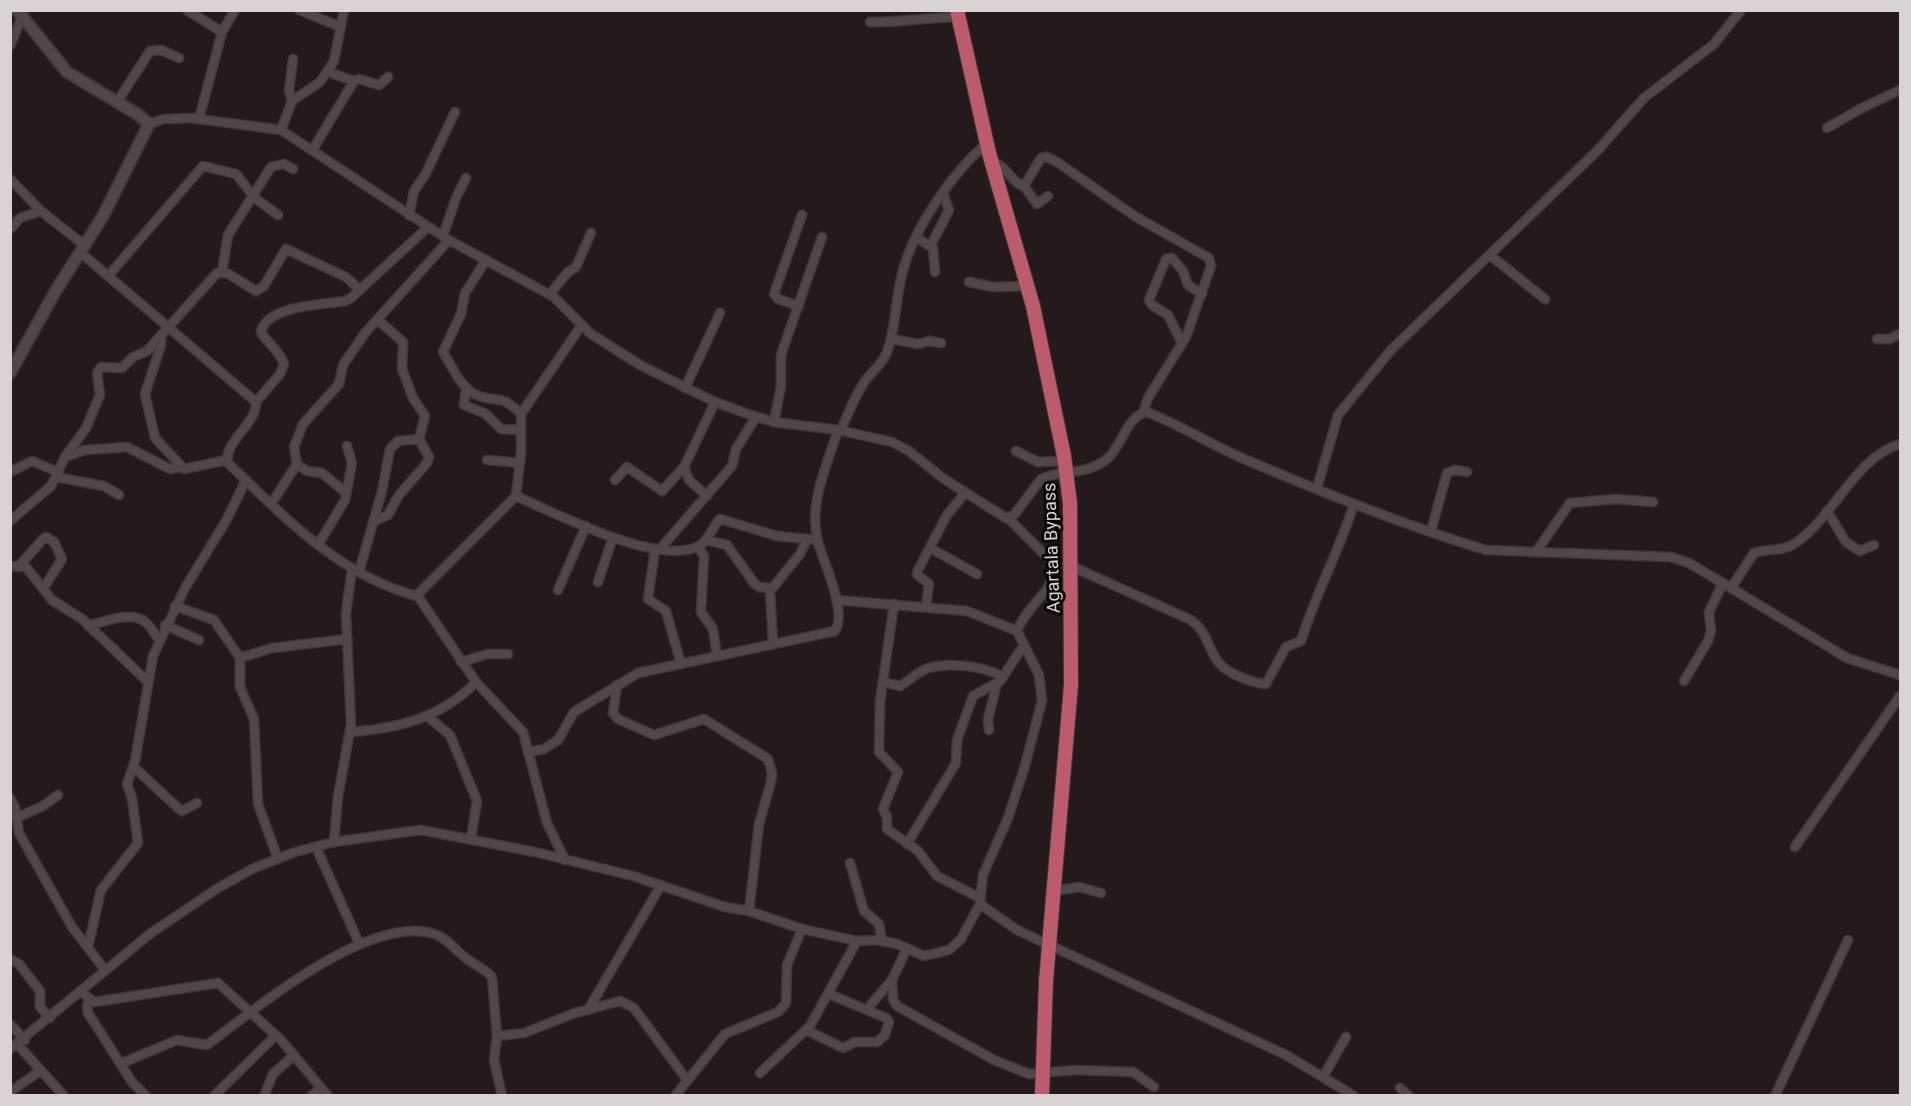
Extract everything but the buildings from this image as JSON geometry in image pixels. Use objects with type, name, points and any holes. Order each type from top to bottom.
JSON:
[{"type":"highway","name":"Agartala Bypass","points":[[958,14],[991,161],[1028,286],[1066,467],[1071,566],[1071,685],[1049,947],[1042,1095]]},
{"type":"street","points":[[188,10],[222,32]]},
{"type":"street","points":[[199,119],[222,32],[235,10]]},
{"type":"street","points":[[298,10],[341,27]]},
{"type":"street","points":[[281,130],[292,101],[320,82],[334,61],[344,10]]},
{"type":"street","points":[[1317,488],[1332,428],[1346,404],[1391,350],[1491,256],[1598,150],[1644,98],[1714,44],[1741,10]]},
{"type":"street","points":[[10,46],[19,14]]},
{"type":"street","points":[[19,14],[67,72],[148,124]]},
{"type":"street","points":[[870,22],[896,23],[921,17],[958,14]]},
{"type":"street","points":[[117,102],[150,51],[161,50],[179,58]]},
{"type":"street","points":[[292,101],[289,94],[293,59]]},
{"type":"street","points":[[328,72],[354,81],[359,79],[379,85],[388,77]]},
{"type":"street","points":[[312,149],[354,81]]},
{"type":"street","points":[[1827,128],[1900,90]]},
{"type":"street","points":[[409,215],[414,191],[425,175],[456,112]]},
{"type":"street","points":[[10,373],[116,193],[148,124],[164,118],[199,119],[281,130],[446,238],[550,294],[581,326],[639,365],[715,402],[756,417],[774,422],[875,436],[903,448],[964,492],[1002,517],[1009,519],[1049,559],[1055,570],[1051,583],[1026,611],[1017,631]]},
{"type":"street","points":[[528,752],[543,749],[558,740],[574,712],[638,673],[835,631],[838,623],[836,600],[827,563],[817,540],[816,503],[839,430],[865,381],[886,355],[892,339],[904,267],[917,238],[943,193],[967,161],[987,143]]},
{"type":"street","points":[[1016,451],[1038,462],[1066,467],[1093,468],[1107,459],[1133,422],[1143,413],[1148,398],[1182,343],[1211,266],[1209,258],[1136,217],[1071,170],[1044,156],[1024,186]]},
{"type":"street","points":[[991,161],[1002,164],[1017,183],[1024,186],[1037,204],[1048,196]]},
{"type":"street","points":[[222,272],[226,240],[252,195],[274,165],[284,164],[293,169]]},
{"type":"street","points":[[109,275],[203,166],[236,174],[252,195],[278,214]]},
{"type":"street","points":[[271,504],[297,464],[294,447],[303,424],[339,384],[343,365],[446,238],[456,198],[466,178]]},
{"type":"street","points":[[10,179],[109,275],[256,402]]},
{"type":"street","points":[[936,272],[931,245],[949,210],[943,193]]},
{"type":"street","points":[[11,227],[23,216],[41,211]]},
{"type":"street","points":[[799,306],[778,299],[774,294],[802,215]]},
{"type":"street","points":[[227,460],[229,451],[255,410],[256,402],[280,374],[284,364],[281,356],[261,332],[265,323],[278,312],[345,301],[428,227]]},
{"type":"street","points":[[550,294],[568,272],[576,267],[591,233]]},
{"type":"street","points":[[774,422],[781,386],[782,355],[822,237]]},
{"type":"street","points":[[917,238],[931,245]]},
{"type":"street","points":[[10,521],[47,490],[65,457],[89,423],[100,395],[97,373],[99,369],[101,367],[122,368],[133,357],[147,351],[213,277],[222,272],[227,273],[255,291],[264,286],[286,249],[346,277],[360,290]]},
{"type":"street","points":[[1491,256],[1545,299]]},
{"type":"street","points":[[1182,343],[1168,315],[1152,305],[1149,300],[1166,260],[1172,258],[1183,271],[1188,285],[1202,294]]},
{"type":"street","points":[[486,260],[465,293],[460,318],[442,349],[466,387],[479,396],[504,399],[521,414]]},
{"type":"street","points":[[969,282],[993,286],[1028,286]]},
{"type":"street","points":[[685,388],[720,313]]},
{"type":"street","points":[[374,521],[388,515],[397,499],[429,460],[418,439],[425,417],[411,393],[402,369],[403,342],[378,320]]},
{"type":"street","points":[[417,595],[451,564],[516,496],[520,463],[521,414],[533,393],[581,326]]},
{"type":"street","points":[[1877,339],[1890,339],[1900,334]]},
{"type":"street","points":[[161,337],[145,394],[155,438],[181,467]]},
{"type":"street","points":[[892,339],[918,344],[929,341],[941,343]]},
{"type":"street","points":[[466,387],[464,405],[486,414],[501,429],[520,430]]},
{"type":"street","points":[[615,480],[627,466],[662,491],[684,467],[715,402]]},
{"type":"street","points":[[1143,413],[1159,417],[1241,457],[1354,504],[1486,550],[1671,557],[1689,563],[1847,658],[1900,675]]},
{"type":"street","points":[[681,664],[668,615],[651,602],[648,595],[657,549],[707,496],[735,462],[736,449],[756,417]]},
{"type":"street","points":[[334,842],[338,796],[351,732],[346,606],[374,521],[392,445],[407,439],[418,439]]},
{"type":"street","points":[[65,457],[86,450],[124,446],[171,469],[181,467],[189,469],[227,460]]},
{"type":"street","points":[[318,545],[343,504],[352,459],[347,446]]},
{"type":"street","points":[[1684,681],[1710,635],[1709,612],[1754,553],[1775,551],[1795,543],[1827,511],[1874,457],[1898,446]]},
{"type":"street","points":[[227,460],[299,531],[318,545],[356,571],[417,595],[476,682],[523,732],[547,823],[565,860]]},
{"type":"street","points":[[487,460],[520,463]]},
{"type":"street","points":[[10,472],[32,461],[57,475],[104,486],[119,495]]},
{"type":"street","points":[[297,464],[307,471],[321,473],[346,493]]},
{"type":"street","points":[[684,467],[689,480],[707,496]]},
{"type":"street","points":[[1009,519],[1041,479],[1066,467]]},
{"type":"street","points":[[1431,531],[1447,473],[1455,470],[1467,472]]},
{"type":"street","points":[[88,947],[101,890],[138,843],[132,798],[127,784],[134,767],[150,663],[165,625],[246,480]]},
{"type":"street","points":[[382,491],[397,499]]},
{"type":"street","points":[[926,607],[929,584],[917,574],[918,570],[946,515],[964,492]]},
{"type":"street","points":[[516,496],[613,537],[657,549],[683,551],[698,547],[706,540],[717,521],[724,518],[777,536],[817,540]]},
{"type":"street","points":[[1536,552],[1570,503],[1616,499],[1653,502]]},
{"type":"street","points":[[1071,566],[1191,620],[1198,626],[1216,663],[1236,676],[1266,684],[1286,647],[1301,641],[1327,568],[1344,536],[1354,504]]},
{"type":"street","points":[[1827,511],[1852,548],[1860,551],[1874,545]]},
{"type":"street","points":[[558,590],[586,526]]},
{"type":"street","points":[[15,565],[46,537],[54,542],[62,556],[61,563],[43,589]]},
{"type":"street","points":[[598,582],[613,537]]},
{"type":"street","points":[[773,643],[771,588],[800,554],[807,539]]},
{"type":"street","points":[[706,540],[727,545],[754,583],[759,587],[771,588]]},
{"type":"street","points":[[698,547],[704,556],[701,612],[713,629],[717,656]]},
{"type":"street","points":[[930,548],[977,574]]},
{"type":"street","points":[[15,565],[26,567],[52,600],[88,626],[148,682]]},
{"type":"street","points":[[18,1045],[151,933],[218,888],[278,859],[315,847],[334,842],[421,830],[471,838],[633,876],[660,887],[725,907],[749,911],[802,929],[857,941],[882,941],[907,948],[924,956],[948,950],[962,939],[980,901],[983,874],[1008,818],[1042,701],[1039,675],[1017,631],[967,611],[836,600]]},
{"type":"street","points":[[894,604],[880,702],[879,752],[896,769],[898,776],[884,806],[887,829],[918,851],[937,876],[980,901],[1017,930],[1049,947],[1218,1022],[1286,1055],[1354,1095]]},
{"type":"street","points":[[175,606],[214,620],[240,658],[240,687],[254,719],[258,804],[278,859]]},
{"type":"street","points":[[88,626],[121,618],[140,619],[146,622],[159,640]]},
{"type":"street","points":[[165,625],[199,640]]},
{"type":"street","points":[[240,658],[272,648],[347,639]]},
{"type":"street","points":[[989,730],[988,719],[1000,680],[1024,645]]},
{"type":"street","points":[[461,662],[488,654],[508,654]]},
{"type":"street","points":[[883,682],[900,686],[928,668],[951,666],[990,671],[1000,680]]},
{"type":"street","points":[[907,844],[956,763],[957,740],[973,696],[1000,680]]},
{"type":"street","points":[[351,732],[382,729],[441,711],[476,682]]},
{"type":"street","points":[[617,685],[613,713],[618,719],[654,735],[704,719],[768,759],[772,773],[771,782],[759,824],[749,911]]},
{"type":"street","points":[[1795,848],[1900,696]]},
{"type":"street","points":[[427,716],[450,735],[477,801],[471,838]]},
{"type":"street","points":[[134,767],[179,809],[182,810],[197,803]]},
{"type":"street","points":[[16,818],[43,806],[58,795]]},
{"type":"street","points":[[12,803],[19,833],[72,927],[105,970]]},
{"type":"street","points":[[315,847],[359,943]]},
{"type":"street","points":[[850,863],[864,911],[879,924],[882,941]]},
{"type":"street","points":[[588,1010],[660,887]]},
{"type":"street","points":[[1054,891],[1079,887],[1101,893]]},
{"type":"street","points":[[675,1095],[725,1034],[778,1012],[786,1003],[787,966],[802,929]]},
{"type":"street","points":[[122,1063],[177,1040],[207,1045],[307,973],[359,943],[392,932],[430,933],[442,938],[492,977],[497,1036],[494,1060],[502,1095]]},
{"type":"street","points":[[1775,1095],[1848,940]]},
{"type":"street","points":[[760,1073],[806,1030],[857,941]]},
{"type":"street","points":[[867,1009],[892,980],[907,948]]},
{"type":"street","points":[[10,959],[19,964],[40,990],[40,1007],[50,1018]]},
{"type":"street","points":[[892,980],[893,999],[903,1010],[994,1060],[1029,1074],[1075,1070],[1133,1072],[1154,1087]]},
{"type":"street","points":[[89,1001],[148,995],[212,983],[223,986],[276,1035],[328,1095]]},
{"type":"street","points":[[80,991],[89,1001],[88,1013],[132,1082],[146,1095]]},
{"type":"street","points":[[806,1030],[843,1048],[855,1042],[877,1042],[885,1035],[889,1022],[882,1015],[829,993]]},
{"type":"street","points":[[497,1036],[524,1033],[620,1001],[634,1008],[687,1080]]},
{"type":"street","points":[[10,1024],[18,1045],[64,1095]]},
{"type":"street","points":[[214,1095],[276,1035]]},
{"type":"street","points":[[1323,1077],[1346,1037]]},
{"type":"street","points":[[264,1095],[273,1074],[294,1055]]},
{"type":"street","points":[[10,1092],[40,1071]]},
{"type":"street","points":[[311,1095],[321,1088]]},
{"type":"street","points":[[1400,1088],[1408,1095]]}]
